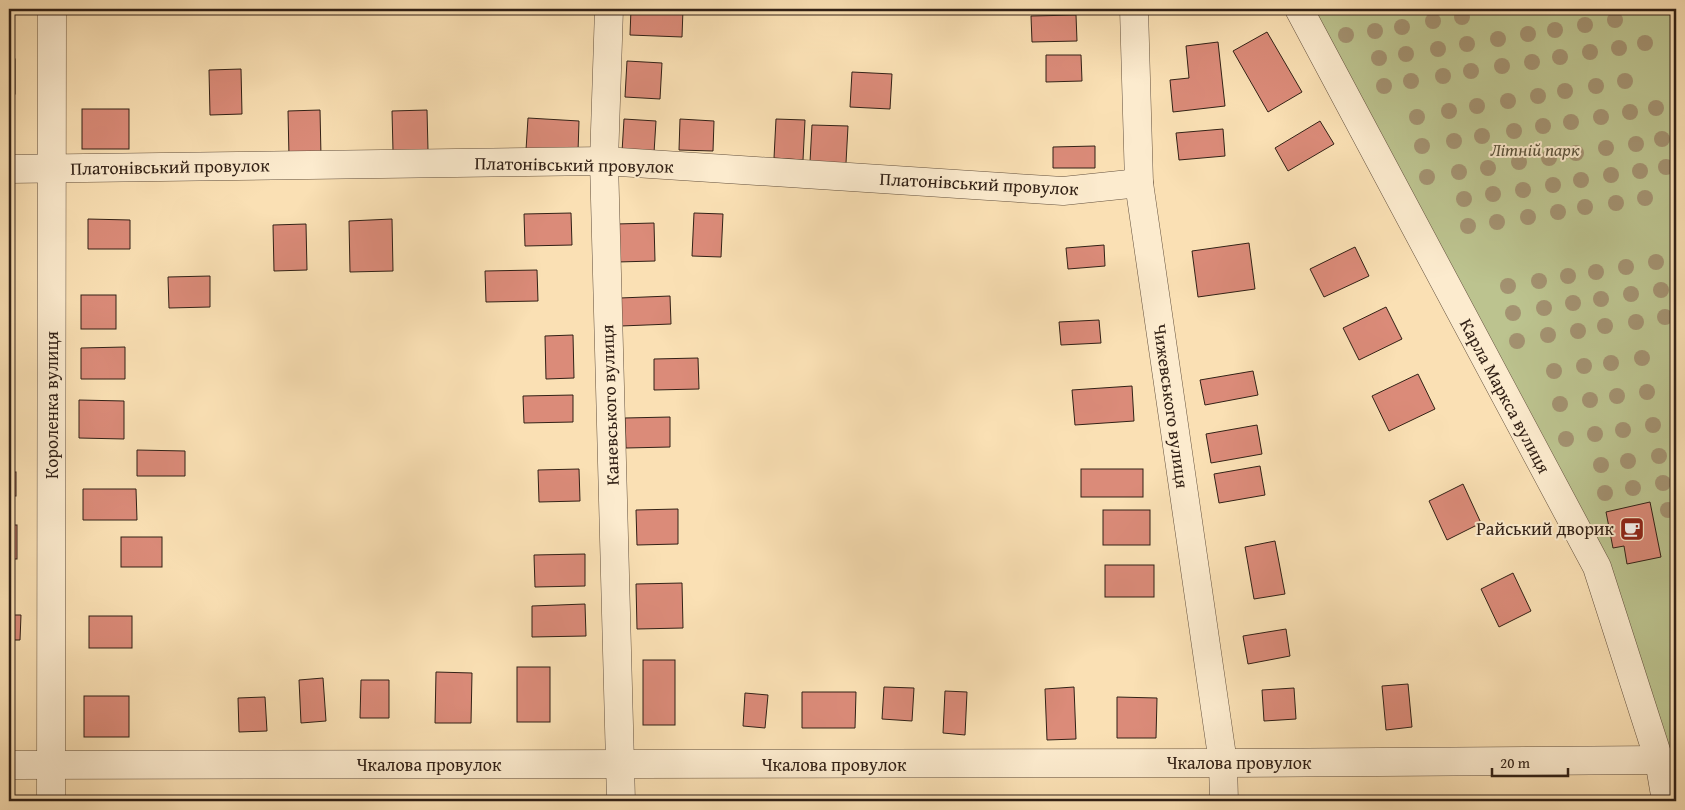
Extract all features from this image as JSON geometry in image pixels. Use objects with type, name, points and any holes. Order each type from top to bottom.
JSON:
[{"type":"street","name":"Короленка вулиця","points":[[51,801],[52,9]]},
{"type":"street","name":"Каневського вулиця","points":[[610,9],[604,161],[622,801]]},
{"type":"street","name":"Чижевського вулиця","points":[[1134,9],[1139,183],[1223,763],[1224,801]]},
{"type":"street","name":"Карла Маркса вулиця","points":[[1299,9],[1597,567],[1659,760],[1666,801]]},
{"type":"street","name":"Платонівський провулок","points":[[9,169],[604,161],[1064,191],[1139,183]]},
{"type":"street","name":"Чкалова провулок","points":[[9,765],[620,765],[1659,760]]},
{"type":"green space","name":"Літній парк","points":[[1299,9],[1676,9],[1676,801],[1597,567]]},
{"type":"building","points":[[631,9],[683,9],[682,37],[630,35]]},
{"type":"building","points":[[1076,15],[1077,41],[1032,42],[1031,16]]},
{"type":"building","points":[[1267,32],[1302,92],[1268,112],[1233,51]]},
{"type":"building","points":[[1218,42],[1225,106],[1173,112],[1170,80],[1189,78],[1186,46]]},
{"type":"building","points":[[1046,55],[1081,55],[1082,81],[1046,82]]},
{"type":"building","points":[[9,59],[15,59],[15,94],[9,94]]},
{"type":"building","points":[[627,61],[662,63],[660,99],[625,97]]},
{"type":"building","points":[[241,69],[242,114],[210,115],[209,70]]},
{"type":"building","points":[[852,72],[892,74],[890,109],[850,107]]},
{"type":"building","points":[[82,109],[129,109],[129,149],[82,149]]},
{"type":"building","points":[[320,110],[321,156],[289,157],[288,111]]},
{"type":"building","points":[[427,110],[428,150],[393,151],[392,111]]},
{"type":"building","points":[[528,118],[579,121],[578,152],[526,150]]},
{"type":"building","points":[[624,119],[656,121],[654,153],[622,152]]},
{"type":"building","points":[[680,119],[714,121],[713,151],[679,150]]},
{"type":"building","points":[[776,119],[805,120],[803,160],[774,158]]},
{"type":"building","points":[[1320,121],[1334,144],[1288,171],[1275,148]]},
{"type":"building","points":[[812,125],[848,126],[846,163],[810,162]]},
{"type":"building","points":[[1223,129],[1225,156],[1179,160],[1176,133]]},
{"type":"building","points":[[1095,146],[1095,168],[1053,168],[1053,147]]},
{"type":"building","points":[[571,213],[572,245],[525,246],[524,214]]},
{"type":"building","points":[[694,213],[723,214],[721,257],[692,256]]},
{"type":"building","points":[[88,219],[130,220],[130,249],[88,249]]},
{"type":"building","points":[[392,219],[393,271],[350,272],[349,221]]},
{"type":"building","points":[[654,223],[655,261],[617,262],[616,224]]},
{"type":"building","points":[[306,224],[307,270],[274,271],[273,225]]},
{"type":"building","points":[[1249,243],[1255,289],[1198,297],[1192,251]]},
{"type":"building","points":[[1104,245],[1105,266],[1068,269],[1066,248]]},
{"type":"building","points":[[1355,247],[1369,276],[1324,297],[1310,269]]},
{"type":"building","points":[[537,270],[538,301],[486,302],[485,271]]},
{"type":"building","points":[[210,276],[210,307],[169,308],[168,277]]},
{"type":"building","points":[[81,295],[116,295],[116,329],[81,329]]},
{"type":"building","points":[[670,296],[671,324],[621,326],[620,298]]},
{"type":"building","points":[[1386,307],[1402,339],[1359,360],[1343,328]]},
{"type":"building","points":[[1099,320],[1101,343],[1061,345],[1059,322]]},
{"type":"building","points":[[573,335],[574,378],[546,379],[545,336]]},
{"type":"building","points":[[9,344],[14,344],[14,395],[9,395]]},
{"type":"building","points":[[125,347],[125,379],[81,379],[81,348]]},
{"type":"building","points":[[698,358],[699,389],[654,390],[654,359]]},
{"type":"building","points":[[1253,371],[1258,395],[1205,405],[1200,380]]},
{"type":"building","points":[[1418,374],[1435,409],[1389,431],[1372,396]]},
{"type":"building","points":[[1132,386],[1134,421],[1075,425],[1072,390]]},
{"type":"building","points":[[573,395],[573,422],[524,423],[523,396]]},
{"type":"building","points":[[79,400],[124,401],[124,439],[79,438]]},
{"type":"building","points":[[670,417],[670,447],[626,448],[625,418]]},
{"type":"building","points":[[9,419],[12,419],[11,447],[9,447]]},
{"type":"building","points":[[1257,425],[1262,454],[1211,463],[1206,434]]},
{"type":"building","points":[[137,450],[185,451],[185,476],[137,476]]},
{"type":"building","points":[[1260,466],[1265,495],[1219,503],[1214,474]]},
{"type":"building","points":[[579,469],[580,501],[539,502],[538,470]]},
{"type":"building","points":[[1081,469],[1143,469],[1143,497],[1081,497]]},
{"type":"building","points":[[9,472],[16,472],[16,496],[9,496]]},
{"type":"building","points":[[1463,484],[1481,523],[1447,540],[1429,501]]},
{"type":"building","points":[[83,489],[136,489],[137,520],[83,520]]},
{"type":"building","name":"Райський дворик","points":[[1650,502],[1661,557],[1627,564],[1624,546],[1613,548],[1606,512]]},
{"type":"building","points":[[678,509],[678,544],[637,545],[636,510]]},
{"type":"building","points":[[1103,510],[1150,510],[1150,545],[1103,545]]},
{"type":"building","points":[[9,525],[17,525],[17,559],[9,559]]},
{"type":"building","points":[[121,537],[162,537],[162,567],[121,567]]},
{"type":"building","points":[[1275,541],[1285,594],[1254,599],[1245,547]]},
{"type":"building","points":[[585,554],[585,586],[535,587],[534,555]]},
{"type":"building","points":[[1105,565],[1154,565],[1154,597],[1105,597]]},
{"type":"building","points":[[9,570],[12,570],[12,600],[9,600]]},
{"type":"building","points":[[1513,573],[1531,611],[1499,627],[1481,589]]},
{"type":"building","points":[[682,583],[683,628],[637,629],[636,584]]},
{"type":"building","points":[[585,604],[586,636],[532,637],[532,606]]},
{"type":"building","points":[[9,615],[21,615],[20,640],[9,640]]},
{"type":"building","points":[[89,616],[132,616],[132,648],[89,648]]},
{"type":"building","points":[[1286,629],[1290,656],[1248,664],[1243,636]]},
{"type":"building","points":[[643,660],[675,660],[675,725],[643,725]]},
{"type":"building","points":[[517,667],[550,667],[550,722],[517,722]]},
{"type":"building","points":[[436,672],[472,673],[471,723],[435,723]]},
{"type":"building","points":[[323,678],[326,721],[301,723],[299,680]]},
{"type":"building","points":[[361,680],[389,680],[389,718],[360,718]]},
{"type":"building","points":[[1408,684],[1412,727],[1386,730],[1382,686]]},
{"type":"building","points":[[884,687],[914,688],[912,721],[882,719]]},
{"type":"building","points":[[1074,687],[1076,739],[1047,740],[1045,689]]},
{"type":"building","points":[[1294,688],[1296,719],[1264,721],[1262,690]]},
{"type":"building","points":[[945,691],[967,692],[965,735],[943,733]]},
{"type":"building","points":[[802,692],[856,692],[855,728],[802,728]]},
{"type":"building","points":[[745,693],[768,695],[765,728],[743,726]]},
{"type":"building","points":[[84,696],[129,696],[129,737],[84,737]]},
{"type":"building","points":[[265,697],[267,731],[239,732],[238,698]]},
{"type":"building","points":[[1117,697],[1157,698],[1156,738],[1117,738]]},
{"type":"place","name":"Райський дворик","points":[[1632,529]]}]
